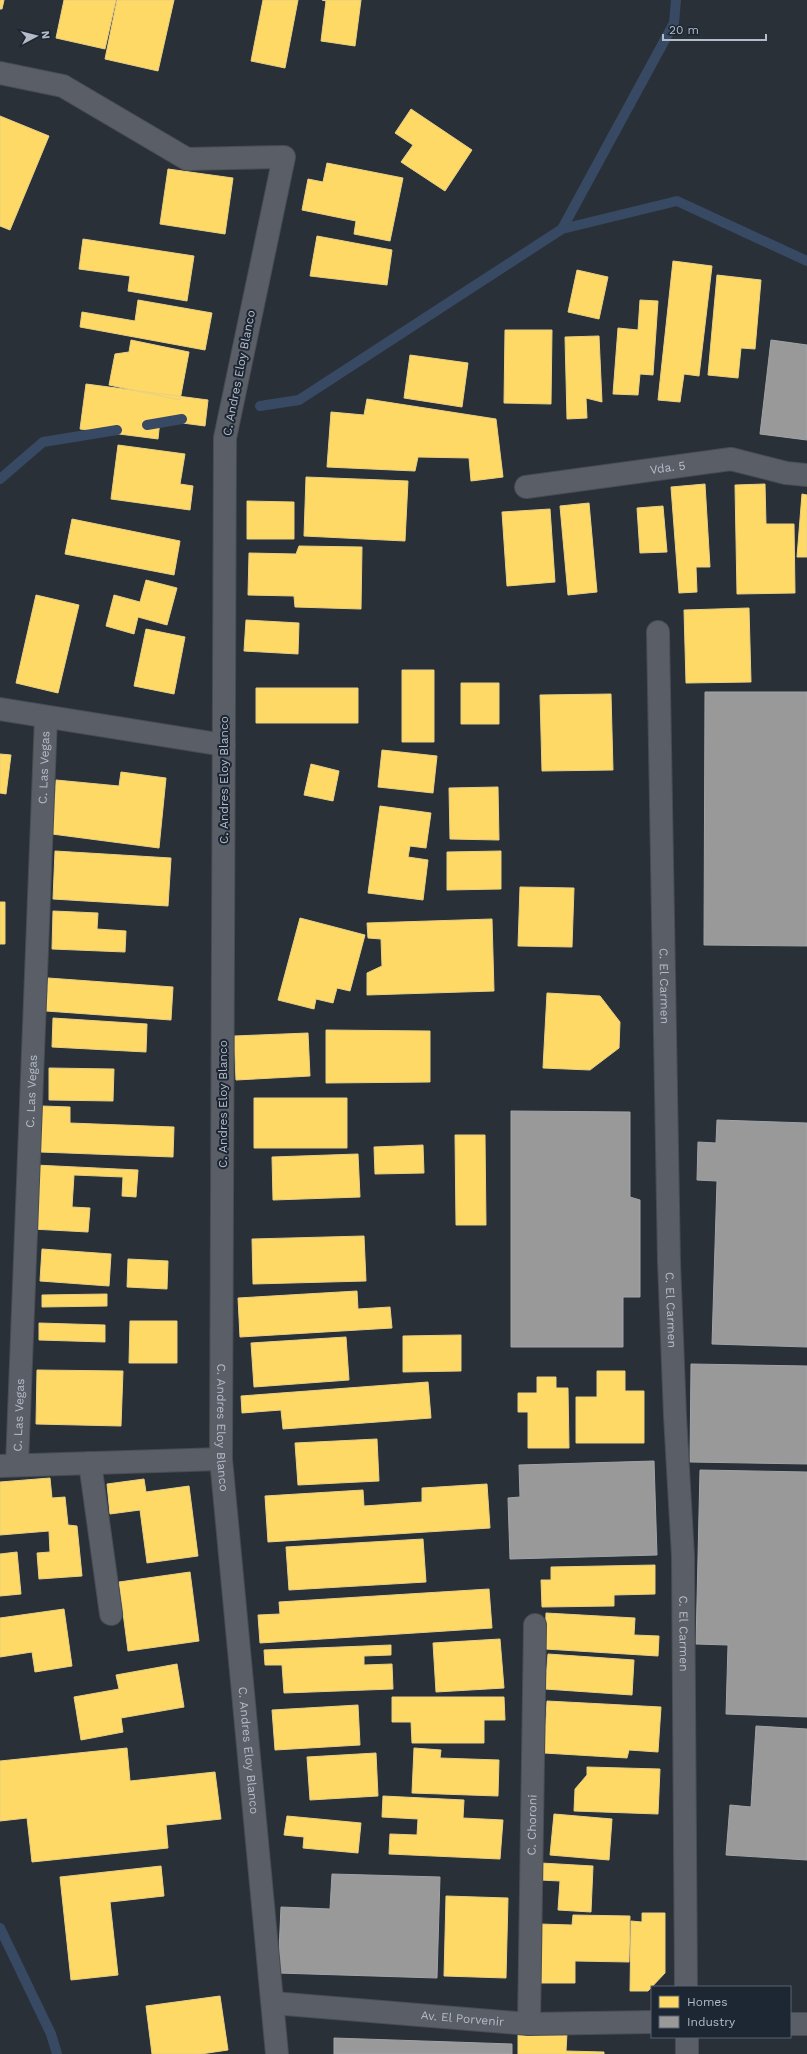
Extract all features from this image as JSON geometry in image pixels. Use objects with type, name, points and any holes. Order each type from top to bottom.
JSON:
[{"type":"street","name":"C. Andres Eloy Blanco","points":[[0,73],[63,86],[187,159],[284,157],[225,438],[221,1459],[273,2003],[276,2054]]},
{"type":"street","name":"Vda. 5","points":[[526,487],[731,459],[786,473],[807,475]]},
{"type":"street","name":"C. El Carmen","points":[[658,632],[669,1262],[675,1416],[683,1556],[686,1986]]},
{"type":"street","points":[[0,709],[224,745]]},
{"type":"street","name":"C. Las Vegas","points":[[9,1466],[46,717]]},
{"type":"street","points":[[9,1466],[221,1459]]},
{"type":"street","points":[[90,1464],[111,1614]]},
{"type":"street","name":"C. Choroni","points":[[529,2024],[535,1625]]},
{"type":"street","name":"Av. El Porvenir","points":[[273,2003],[529,2024],[651,2022]]},
{"type":"street","points":[[791,2024],[807,2024]]},
{"type":"street","points":[[687,2038],[687,2054]]},
{"type":"building: Homes","points":[[0,0],[4,0],[2,9],[0,9]]},
{"type":"building: Homes","points":[[64,0],[116,0],[105,49],[56,38]]},
{"type":"building: Homes","points":[[117,0],[174,0],[158,71],[105,59]]},
{"type":"building: Homes","points":[[263,0],[298,0],[285,68],[251,61]]},
{"type":"building: Homes","points":[[322,0],[361,0],[355,46],[321,41],[326,1]]},
{"type":"building: Homes","points":[[411,109],[472,150],[445,191],[401,162],[413,145],[395,133]]},
{"type":"building: Homes","points":[[0,116],[49,136],[10,230],[0,226]]},
{"type":"building: Homes","points":[[327,163],[403,178],[390,241],[354,234],[356,221],[302,210],[308,179],[323,182]]},
{"type":"building: Homes","points":[[168,169],[233,178],[225,234],[160,224]]},
{"type":"building: Homes","points":[[317,236],[392,250],[387,285],[310,276]]},
{"type":"building: Homes","points":[[83,239],[194,256],[187,301],[128,291],[130,276],[79,269]]},
{"type":"building: Homes","points":[[673,261],[712,266],[699,376],[684,374],[680,402],[658,400]]},
{"type":"building: Homes","points":[[577,270],[608,277],[599,319],[568,312]]},
{"type":"building: Homes","points":[[717,275],[761,280],[755,349],[741,348],[738,378],[708,375]]},
{"type":"building: Homes","points":[[138,300],[212,313],[205,350],[80,327],[82,312],[135,321]]},
{"type":"building: Homes","points":[[640,300],[658,301],[653,375],[640,374],[638,395],[613,394],[618,328],[638,330]]},
{"type":"building: Homes","points":[[505,330],[552,330],[551,404],[504,403]]},
{"type":"building: Homes","points":[[599,336],[602,402],[586,398],[587,418],[567,419],[565,337]]},
{"type":"building: Homes","points":[[131,340],[189,352],[180,400],[109,385],[115,354],[129,352]]},
{"type":"building: Homes","points":[[410,355],[468,363],[462,407],[404,398]]},
{"type":"building: Homes","points":[[86,384],[208,400],[205,426],[160,420],[158,439],[80,429]]},
{"type":"building: Homes","points":[[367,399],[496,419],[503,477],[471,481],[469,458],[418,457],[415,471],[327,467],[331,412],[364,415]]},
{"type":"building: Homes","points":[[118,445],[185,454],[180,484],[193,486],[190,510],[111,499]]},
{"type":"building: Homes","points":[[306,477],[408,481],[405,541],[304,536]]},
{"type":"building: Homes","points":[[705,484],[710,567],[696,567],[697,592],[679,593],[671,487]]},
{"type":"building: Homes","points":[[765,484],[766,524],[794,524],[795,593],[737,594],[735,485]]},
{"type":"building: Homes","points":[[802,494],[807,495],[807,557],[797,557]]},
{"type":"building: Homes","points":[[247,501],[294,502],[294,539],[247,539]]},
{"type":"building: Homes","points":[[589,503],[597,592],[568,595],[560,506]]},
{"type":"building: Homes","points":[[663,506],[667,552],[640,553],[637,508]]},
{"type":"building: Homes","points":[[550,509],[555,582],[507,586],[502,512]]},
{"type":"building: Homes","points":[[72,519],[180,541],[174,575],[65,554]]},
{"type":"building: Homes","points":[[299,546],[362,547],[361,609],[295,607],[294,596],[248,595],[249,553],[296,554]]},
{"type":"building: Homes","points":[[146,580],[177,588],[167,625],[138,617],[134,634],[106,626],[114,595],[140,602]]},
{"type":"building: Homes","points":[[36,595],[79,605],[58,693],[16,683]]},
{"type":"building: Homes","points":[[749,608],[751,682],[686,683],[684,610]]},
{"type":"building: Homes","points":[[246,620],[299,623],[298,654],[244,651]]},
{"type":"building: Homes","points":[[146,629],[185,637],[174,694],[134,686]]},
{"type":"building: Homes","points":[[402,670],[434,670],[434,742],[402,742]]},
{"type":"building: Homes","points":[[461,683],[499,683],[499,724],[461,724]]},
{"type":"building: Homes","points":[[256,688],[358,688],[358,723],[256,723]]},
{"type":"building: Homes","points":[[611,694],[613,770],[542,771],[540,695]]},
{"type":"building: Homes","points":[[382,750],[437,756],[433,793],[378,787]]},
{"type":"building: Homes","points":[[0,754],[11,755],[6,794],[0,793]]},
{"type":"building: Homes","points":[[311,764],[339,771],[333,801],[304,795]]},
{"type":"building: Homes","points":[[121,772],[166,778],[159,848],[52,834],[56,780],[119,786]]},
{"type":"building: Homes","points":[[498,787],[499,840],[450,839],[449,788]]},
{"type":"building: Homes","points":[[380,806],[431,813],[426,848],[410,846],[408,857],[428,860],[423,900],[368,893]]},
{"type":"building: Homes","points":[[55,851],[171,858],[168,906],[53,899]]},
{"type":"building: Homes","points":[[501,851],[501,889],[447,890],[447,852]]},
{"type":"building: Homes","points":[[520,887],[574,888],[572,947],[518,946]]},
{"type":"building: Homes","points":[[0,902],[5,902],[5,944],[0,944]]},
{"type":"building: Homes","points":[[53,911],[98,913],[97,929],[126,931],[125,952],[52,949]]},
{"type":"building: Homes","points":[[300,918],[365,935],[350,991],[337,988],[333,1003],[316,999],[314,1009],[278,1000]]},
{"type":"building: Homes","points":[[492,919],[494,991],[367,995],[367,973],[382,966],[381,939],[368,938],[367,923]]},
{"type":"building: Homes","points":[[48,978],[173,987],[171,1020],[46,1011]]},
{"type":"building: Homes","points":[[547,993],[600,996],[620,1022],[619,1048],[590,1070],[543,1068]]},
{"type":"building: Homes","points":[[53,1018],[147,1024],[146,1052],[52,1047]]},
{"type":"building: Homes","points":[[326,1030],[430,1031],[430,1082],[326,1083]]},
{"type":"building: Homes","points":[[308,1033],[310,1076],[236,1080],[234,1036]]},
{"type":"building: Homes","points":[[49,1068],[114,1069],[113,1101],[49,1100]]},
{"type":"building: Homes","points":[[254,1098],[347,1098],[347,1148],[254,1148]]},
{"type":"building: Homes","points":[[42,1106],[70,1107],[70,1123],[174,1127],[173,1157],[40,1152]]},
{"type":"building: Homes","points":[[455,1135],[485,1135],[486,1225],[456,1225]]},
{"type":"building: Homes","points":[[423,1145],[424,1173],[375,1174],[374,1147]]},
{"type":"building: Homes","points":[[358,1154],[360,1197],[273,1200],[272,1157]]},
{"type":"building: Homes","points":[[35,1165],[138,1170],[136,1197],[122,1196],[123,1177],[74,1175],[72,1207],[90,1208],[88,1232],[32,1229]]},
{"type":"building: Homes","points":[[364,1236],[366,1281],[253,1284],[252,1239]]},
{"type":"building: Homes","points":[[42,1249],[111,1254],[109,1286],[40,1281]]},
{"type":"building: Homes","points":[[128,1259],[168,1261],[167,1289],[127,1287]]},
{"type":"building: Homes","points":[[357,1291],[358,1309],[390,1307],[392,1328],[240,1337],[238,1298]]},
{"type":"building: Homes","points":[[107,1294],[107,1306],[42,1307],[42,1295]]},
{"type":"building: Homes","points":[[130,1321],[177,1321],[177,1363],[129,1363]]},
{"type":"building: Homes","points":[[39,1323],[105,1325],[105,1342],[39,1340]]},
{"type":"building: Homes","points":[[461,1335],[461,1371],[403,1372],[403,1336]]},
{"type":"building: Homes","points":[[346,1337],[349,1380],[254,1387],[251,1343]]},
{"type":"building: Homes","points":[[37,1370],[123,1371],[121,1426],[36,1424]]},
{"type":"building: Homes","points":[[597,1371],[625,1371],[625,1391],[644,1391],[644,1443],[576,1443],[576,1397],[597,1397]]},
{"type":"building: Homes","points":[[537,1377],[556,1377],[556,1388],[568,1388],[569,1448],[528,1448],[528,1412],[518,1412],[518,1393],[537,1393]]},
{"type":"building: Homes","points":[[428,1382],[431,1418],[283,1429],[281,1410],[242,1413],[241,1396]]},
{"type":"building: Homes","points":[[377,1439],[379,1481],[298,1485],[295,1443]]},
{"type":"building: Homes","points":[[50,1478],[52,1498],[65,1497],[68,1525],[77,1526],[82,1576],[39,1579],[37,1553],[50,1552],[49,1531],[0,1535],[0,1482]]},
{"type":"building: Homes","points":[[144,1479],[146,1492],[189,1486],[198,1556],[147,1563],[140,1510],[110,1514],[107,1484]]},
{"type":"building: Homes","points":[[487,1484],[490,1528],[268,1542],[265,1496],[363,1490],[364,1506],[422,1502],[422,1488]]},
{"type":"building: Homes","points":[[423,1539],[426,1582],[289,1590],[286,1547]]},
{"type":"building: Homes","points":[[17,1552],[21,1594],[0,1596],[0,1554]]},
{"type":"building: Homes","points":[[655,1565],[655,1594],[614,1595],[614,1606],[542,1607],[541,1580],[551,1580],[551,1567]]},
{"type":"building: Homes","points":[[190,1572],[199,1641],[128,1651],[119,1582]]},
{"type":"building: Homes","points":[[489,1589],[492,1628],[260,1643],[258,1615],[280,1614],[279,1602]]},
{"type":"building: Homes","points":[[64,1609],[72,1666],[35,1672],[32,1652],[0,1657],[0,1618]]},
{"type":"building: Homes","points":[[546,1613],[635,1618],[634,1635],[659,1636],[658,1656],[545,1649]]},
{"type":"building: Homes","points":[[500,1639],[504,1688],[436,1692],[433,1643]]},
{"type":"building: Homes","points":[[391,1645],[391,1655],[364,1656],[364,1665],[392,1664],[393,1689],[284,1693],[282,1665],[265,1665],[264,1650]]},
{"type":"building: Homes","points":[[548,1654],[634,1660],[632,1695],[545,1689]]},
{"type":"building: Homes","points":[[177,1664],[184,1707],[121,1718],[123,1732],[81,1740],[74,1697],[119,1689],[116,1675]]},
{"type":"building: Homes","points":[[392,1697],[504,1697],[505,1720],[484,1720],[484,1743],[412,1743],[411,1722],[392,1722]]},
{"type":"building: Homes","points":[[547,1701],[661,1707],[658,1752],[629,1750],[627,1758],[544,1753]]},
{"type":"building: Homes","points":[[358,1705],[360,1745],[275,1750],[272,1710]]},
{"type":"building: Homes","points":[[127,1748],[130,1781],[215,1772],[221,1819],[166,1825],[168,1848],[32,1862],[27,1818],[0,1821],[0,1761]]},
{"type":"building: Homes","points":[[414,1748],[441,1750],[440,1758],[499,1760],[498,1796],[412,1793]]},
{"type":"building: Homes","points":[[376,1753],[378,1796],[310,1800],[307,1757]]},
{"type":"building: Homes","points":[[587,1767],[660,1769],[658,1814],[574,1811],[575,1789],[587,1775]]},
{"type":"building: Homes","points":[[383,1796],[464,1800],[463,1818],[503,1820],[500,1859],[389,1854],[390,1834],[417,1835],[418,1819],[382,1817]]},
{"type":"building: Homes","points":[[554,1814],[612,1819],[609,1860],[550,1855]]},
{"type":"building: Homes","points":[[287,1816],[361,1823],[358,1853],[303,1848],[304,1837],[284,1835]]},
{"type":"building: Homes","points":[[541,1863],[593,1866],[591,1912],[558,1910],[560,1881],[540,1880]]},
{"type":"building: Homes","points":[[161,1866],[164,1896],[110,1902],[118,1975],[71,1980],[60,1877]]},
{"type":"building: Homes","points":[[446,1896],[508,1898],[506,1978],[444,1976]]},
{"type":"building: Homes","points":[[642,1913],[665,1913],[665,1973],[651,1986],[648,1991],[630,1991],[631,1921],[642,1922]]},
{"type":"building: Homes","points":[[573,1915],[630,1916],[629,1962],[575,1961],[575,1983],[538,1983],[539,1924],[572,1925]]},
{"type":"building: Homes","points":[[220,1996],[228,2050],[201,2054],[152,2054],[146,2006]]},
{"type":"building: Homes","points":[[518,2032],[567,2033],[566,2051],[604,2052],[604,2054],[518,2054]]},
{"type":"building: Industry","points":[[771,340],[807,345],[807,440],[760,434]]},
{"type":"building: Industry","points":[[705,692],[807,692],[807,946],[704,945]]},
{"type":"building: Industry","points":[[511,1111],[630,1112],[630,1197],[640,1200],[640,1297],[623,1297],[623,1347],[511,1347]]},
{"type":"building: Industry","points":[[717,1120],[807,1123],[807,1347],[712,1344],[717,1181],[697,1180],[698,1142],[716,1143]]},
{"type":"building: Industry","points":[[691,1364],[807,1366],[807,1464],[690,1462]]},
{"type":"building: Industry","points":[[654,1461],[657,1555],[510,1559],[508,1498],[520,1497],[519,1465]]},
{"type":"building: Industry","points":[[700,1470],[807,1472],[807,1717],[726,1714],[728,1645],[696,1644]]},
{"type":"building: Industry","points":[[756,1726],[807,1729],[807,1860],[726,1855],[730,1805],[751,1807]]},
{"type":"building: Industry","points":[[332,1874],[440,1877],[437,1978],[278,1973],[281,1907],[330,1909]]},
{"type":"building: Industry","points":[[334,2038],[512,2044],[512,2054],[334,2054]]},
{"type":"waterway","points":[[260,406],[299,400],[562,229],[674,23],[676,0]]},
{"type":"waterway","points":[[562,229],[677,201],[807,261]]},
{"type":"waterway","points":[[147,425],[182,419]]},
{"type":"waterway","points":[[0,479],[43,442],[117,430]]},
{"type":"waterway","points":[[0,1928],[51,2034],[57,2054]]}]
